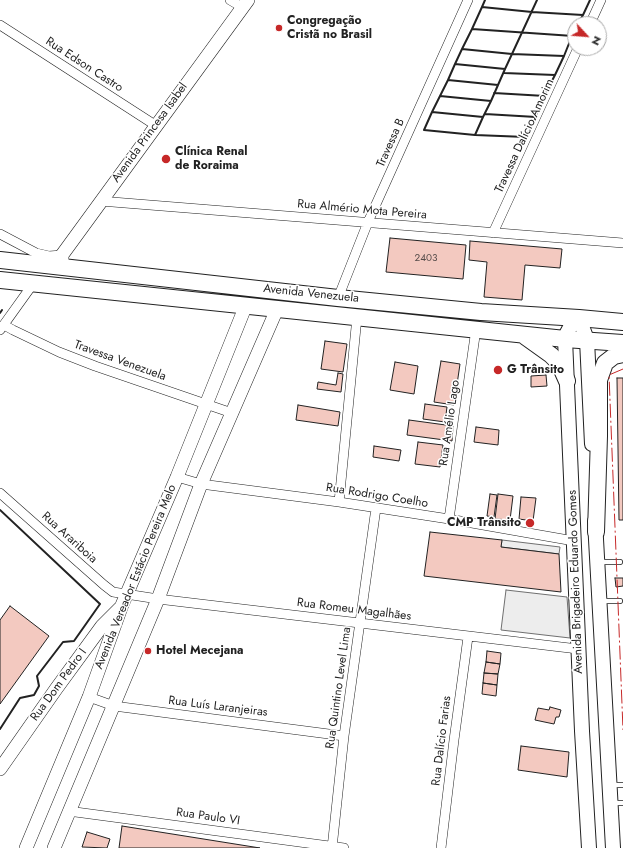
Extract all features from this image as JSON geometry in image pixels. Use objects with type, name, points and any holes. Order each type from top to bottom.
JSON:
[{"type":"highway","name":"Avenida Venezuela","points":[[0,260],[64,261],[132,274],[338,298],[481,312],[623,322]]},
{"type":"highway","points":[[124,293],[135,291],[139,285],[139,280],[132,274]]},
{"type":"highway","name":"Avenida Venezuela","points":[[0,280],[564,339],[623,343]]},
{"type":"highway","points":[[522,334],[551,355],[559,363],[567,381]]},
{"type":"highway","points":[[596,532],[599,380],[605,362],[614,356],[623,354]]},
{"type":"main road","points":[[564,339],[577,318]]},
{"type":"main road","name":"Avenida Brigadeiro Eduardo Gomes","points":[[577,318],[587,340],[597,562],[617,785],[613,848]]},
{"type":"main road","name":"Avenida Brigadeiro Eduardo Gomes","points":[[564,339],[578,649],[589,848]]},
{"type":"street","points":[[230,0],[245,4]]},
{"type":"street","name":"Travessa B","points":[[338,298],[368,222],[468,0]]},
{"type":"street","points":[[593,16],[600,0]]},
{"type":"street","name":"Avenida Princesa Isabel","points":[[64,261],[100,201],[245,4]]},
{"type":"street","name":"Rua Edson Castro","points":[[0,25],[155,125]]},
{"type":"street","name":"Travessa Dalício Amorim","points":[[493,233],[574,56]]},
{"type":"street","name":"Rua Almério Mota Pereira","points":[[100,201],[493,233],[622,240]]},
{"type":"street","points":[[0,234],[36,253],[64,261]]},
{"type":"street","points":[[2,327],[33,284]]},
{"type":"street","name":"Avenida Vereador Estácio Pereira Melo","points":[[26,848],[89,697],[125,600],[177,477],[246,306]]},
{"type":"street","points":[[54,848],[68,811],[158,600],[202,484],[277,309]]},
{"type":"street","points":[[339,502],[357,317]]},
{"type":"street","name":"Travessa Venezuela","points":[[2,327],[13,330],[59,352],[95,366],[232,412]]},
{"type":"street","name":"Rua Amélio Lago","points":[[449,519],[476,329]]},
{"type":"street","name":"Rua Rodrigo Coelho","points":[[177,477],[202,484],[339,502],[449,519],[574,541]]},
{"type":"street","name":"Rua Arariboia","points":[[0,492],[110,590],[125,600]]},
{"type":"street","name":"Rua Quintino Level Lima","points":[[333,847],[344,736],[376,508]]},
{"type":"street","name":"Rua Romeu Magalhães","points":[[125,600],[158,600],[578,649]]},
{"type":"street","name":"Rua Dom Pedro I","points":[[0,769],[102,626],[125,600]]},
{"type":"street","name":"Rua Dalício Farias","points":[[442,848],[454,740],[468,637]]},
{"type":"street","name":"Rua Luís Laranjeiras","points":[[89,697],[114,706],[344,736]]},
{"type":"street","name":"Rua Paulo VI","points":[[68,811],[292,844],[344,848]]},
{"type":"lane","points":[[597,562],[620,562]]},
{"type":"lane","points":[[600,601],[620,601]]},
{"type":"shaded area","points":[[502,540],[560,547],[559,554],[501,547]]},
{"type":"shaded area","points":[[506,590],[567,597],[570,638],[501,630]]},
{"type":"building","points":[[390,238],[466,245],[463,279],[386,272]]},
{"type":"building","points":[[470,241],[562,249],[560,268],[525,265],[522,300],[484,297],[487,262],[469,260]]},
{"type":"building","points":[[325,341],[347,344],[343,372],[321,369]]},
{"type":"building","points":[[441,361],[460,364],[454,405],[434,402]]},
{"type":"building","points":[[395,362],[418,366],[414,394],[390,390]]},
{"type":"building","points":[[338,373],[343,374],[341,392],[317,389],[318,382],[336,385]]},
{"type":"building","points":[[546,375],[547,386],[531,387],[531,376]]},
{"type":"building","points":[[617,378],[623,378],[623,520],[619,520]]},
{"type":"building","points":[[425,404],[447,407],[445,422],[423,419]]},
{"type":"building","points":[[298,405],[340,412],[338,426],[296,420]]},
{"type":"building","points":[[409,420],[453,426],[452,441],[407,435]]},
{"type":"building","points":[[476,427],[499,430],[498,445],[474,442]]},
{"type":"building","points":[[418,442],[443,445],[440,467],[415,464]]},
{"type":"building","points":[[374,446],[401,450],[399,461],[373,457]]},
{"type":"building","points":[[490,494],[497,495],[494,517],[487,516]]},
{"type":"building","points":[[498,494],[513,496],[510,520],[495,519]]},
{"type":"building","points":[[521,497],[536,498],[533,521],[519,519]]},
{"type":"building","points":[[430,532],[502,540],[501,547],[559,554],[561,592],[424,576]]},
{"type":"building","points":[[615,578],[623,578],[623,586],[616,587]]},
{"type":"building","points":[[10,606],[49,636],[0,704],[0,620]]},
{"type":"building","points":[[487,651],[501,653],[500,664],[486,662]]},
{"type":"building","points":[[486,662],[500,664],[498,674],[484,673]]},
{"type":"building","points":[[484,673],[498,674],[497,685],[483,683]]},
{"type":"building","points":[[483,683],[497,685],[496,696],[482,694]]},
{"type":"building","points":[[550,707],[561,710],[559,717],[556,717],[554,724],[535,720],[538,708],[549,710]]},
{"type":"building","points":[[521,746],[569,752],[567,777],[518,770]]},
{"type":"building","points":[[122,826],[260,848],[119,848]]},
{"type":"building","points":[[87,832],[110,839],[107,848],[82,847]]},
{"type":"wall","points":[[482,7],[485,0]]},
{"type":"wall","points":[[512,54],[537,0]]},
{"type":"wall","points":[[581,15],[583,15],[590,0]]},
{"type":"wall","points":[[567,36],[472,29],[482,7],[582,16]]},
{"type":"wall","points":[[462,49],[472,29]]},
{"type":"wall","points":[[512,54],[564,56],[567,48]]},
{"type":"wall","points":[[462,49],[512,54],[505,69],[455,64],[462,49]]},
{"type":"wall","points":[[555,75],[564,56],[562,56]]},
{"type":"wall","points":[[455,64],[505,69],[498,85],[448,80],[455,64]]},
{"type":"wall","points":[[504,73],[555,75],[544,96]]},
{"type":"wall","points":[[448,80],[498,85],[491,101],[440,96],[448,80]]},
{"type":"wall","points":[[494,93],[545,96],[535,117]]},
{"type":"wall","points":[[440,96],[491,101],[483,117],[432,112],[440,96]]},
{"type":"wall","points":[[475,135],[483,117],[432,112],[424,130],[475,135],[526,137],[536,117],[485,114]]},
{"type":"wall","points":[[0,510],[100,604],[74,641],[63,642],[37,676],[39,686],[34,695],[20,698],[0,729]]},
{"type":"power","points":[[623,369],[609,375],[623,730]]},
{"type":"place","name":"Congregação Cristã no Brasil","points":[[279,28]]},
{"type":"place","name":"Clínica Renal de Roraima","points":[[166,159]]},
{"type":"place","name":"G Trânsito","points":[[498,370]]},
{"type":"place","name":"CMP Trânsito","points":[[530,523]]},
{"type":"place","name":"Hotel Mecejana","points":[[148,651]]}]
